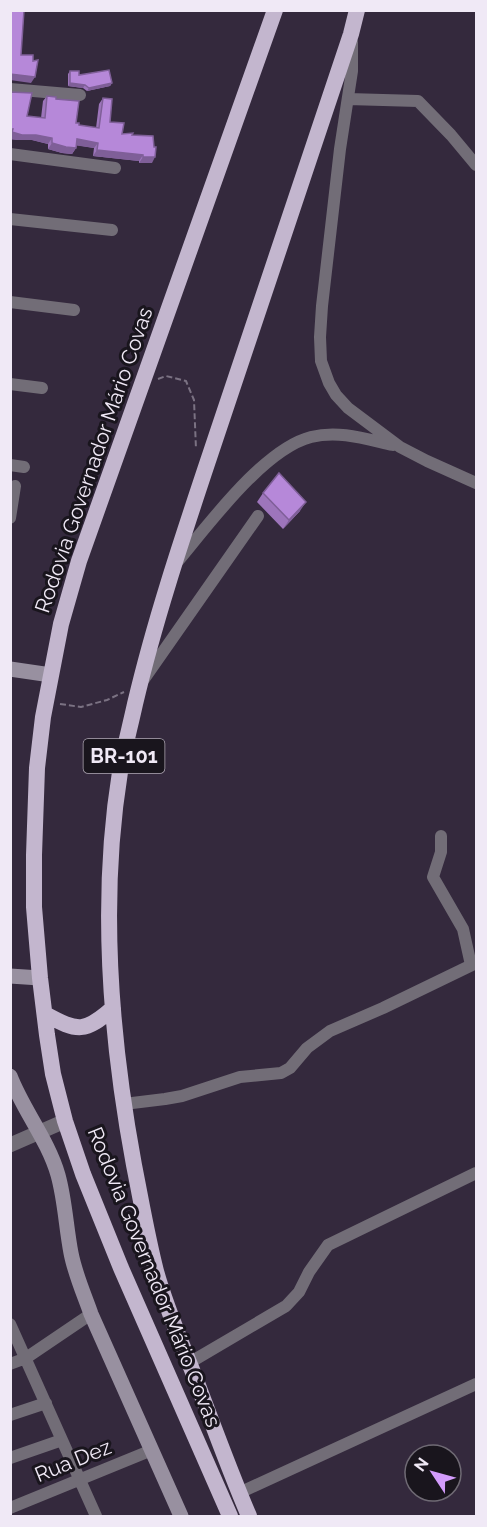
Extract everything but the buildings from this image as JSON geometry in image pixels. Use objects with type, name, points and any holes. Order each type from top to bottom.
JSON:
[{"type":"highway","name":"Rodovia Governador Mário Covas","points":[[230,1516],[121,1268],[83,1174],[65,1121],[53,1074],[40,978],[34,907],[34,855],[37,768],[46,701],[61,624],[79,561],[275,10]]},
{"type":"highway","name":"Rodovia Governador Mário Covas","points":[[249,1516],[189,1363],[157,1272],[143,1210],[123,1104],[113,1008],[109,911],[113,840],[120,774],[153,634],[173,566],[351,34],[357,10]]},
{"type":"highway","points":[[45,1014],[72,1027],[81,1028],[99,1020],[113,1008]]},
{"type":"main road","points":[[10,669],[51,675]]},
{"type":"main road","points":[[10,976],[40,978]]},
{"type":"main road","points":[[10,1076],[35,1134],[58,1176],[71,1254],[91,1314],[181,1516]]},
{"type":"street","points":[[351,34],[352,71],[340,149],[322,306],[321,361],[336,395],[348,408],[400,447]]},
{"type":"street","points":[[10,89],[80,95]]},
{"type":"street","points":[[348,99],[418,101],[477,165]]},
{"type":"street","points":[[10,154],[115,168]]},
{"type":"street","points":[[10,219],[112,230]]},
{"type":"street","points":[[10,302],[74,310]]},
{"type":"street","points":[[10,384],[42,388]]},
{"type":"street","points":[[173,566],[250,478],[266,463],[291,446],[310,437],[331,434],[353,435],[400,447],[477,483]]},
{"type":"street","points":[[10,465],[24,467]]},
{"type":"street","points":[[10,518],[15,486]]},
{"type":"street","points":[[140,685],[258,516]]},
{"type":"street","points":[[123,1104],[165,1100],[240,1077],[281,1073],[290,1068],[307,1048],[330,1031],[474,964],[463,929],[433,877],[441,852],[441,836]]},
{"type":"street","points":[[10,1145],[65,1121]]},
{"type":"street","points":[[10,1130],[35,1134]]},
{"type":"street","points":[[189,1363],[286,1306],[299,1292],[309,1272],[328,1245],[477,1173]]},
{"type":"street","points":[[10,1364],[26,1358],[91,1314]]},
{"type":"street","points":[[10,1324],[96,1516]]},
{"type":"street","points":[[239,1493],[477,1384]]},
{"type":"street","points":[[10,1415],[46,1403]]},
{"type":"street","points":[[10,1458],[62,1440]]},
{"type":"street","name":"Rua Dez","points":[[10,1508],[152,1450]]},
{"type":"path","points":[[141,384],[166,376],[186,381],[194,400],[197,456]]},
{"type":"path","points":[[46,701],[81,707],[106,700],[140,685]]}]
